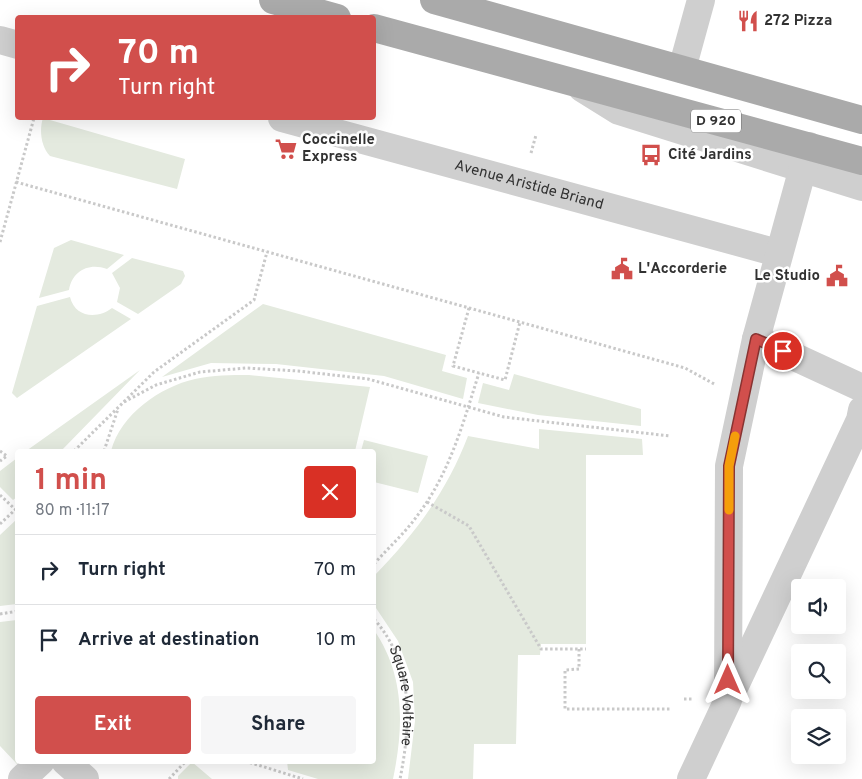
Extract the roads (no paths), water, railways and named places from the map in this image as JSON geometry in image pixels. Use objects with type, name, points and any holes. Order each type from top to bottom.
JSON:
[{"type":"main road","points":[[273,0],[326,15]]},
{"type":"main road","points":[[434,0],[862,120]]},
{"type":"main road","name":"D 920","points":[[376,29],[570,81],[806,157],[862,161]]},
{"type":"street","points":[[682,68],[701,0]]},
{"type":"street","points":[[0,40],[15,44]]},
{"type":"street","points":[[815,107],[862,111]]},
{"type":"street","name":"Avenue Aristide Briand","points":[[289,120],[778,254]]},
{"type":"street","points":[[728,700],[729,466],[756,339],[778,254],[806,157],[862,186]]},
{"type":"street","points":[[756,339],[862,388]]},
{"type":"street","points":[[692,779],[860,420],[862,410]]},
{"type":"street","points":[[22,779],[38,764]]},
{"type":"street","points":[[69,764],[85,779]]},
{"type":"place","name":"272 Pizza","points":[[748,21]]},
{"type":"place","name":"Coccinelle Express","points":[[286,149]]},
{"type":"place","name":"Cité Jardins","points":[[651,155]]},
{"type":"place","name":"L'Accorderie","points":[[622,269]]},
{"type":"place","name":"Le Studio","points":[[837,276]]}]
